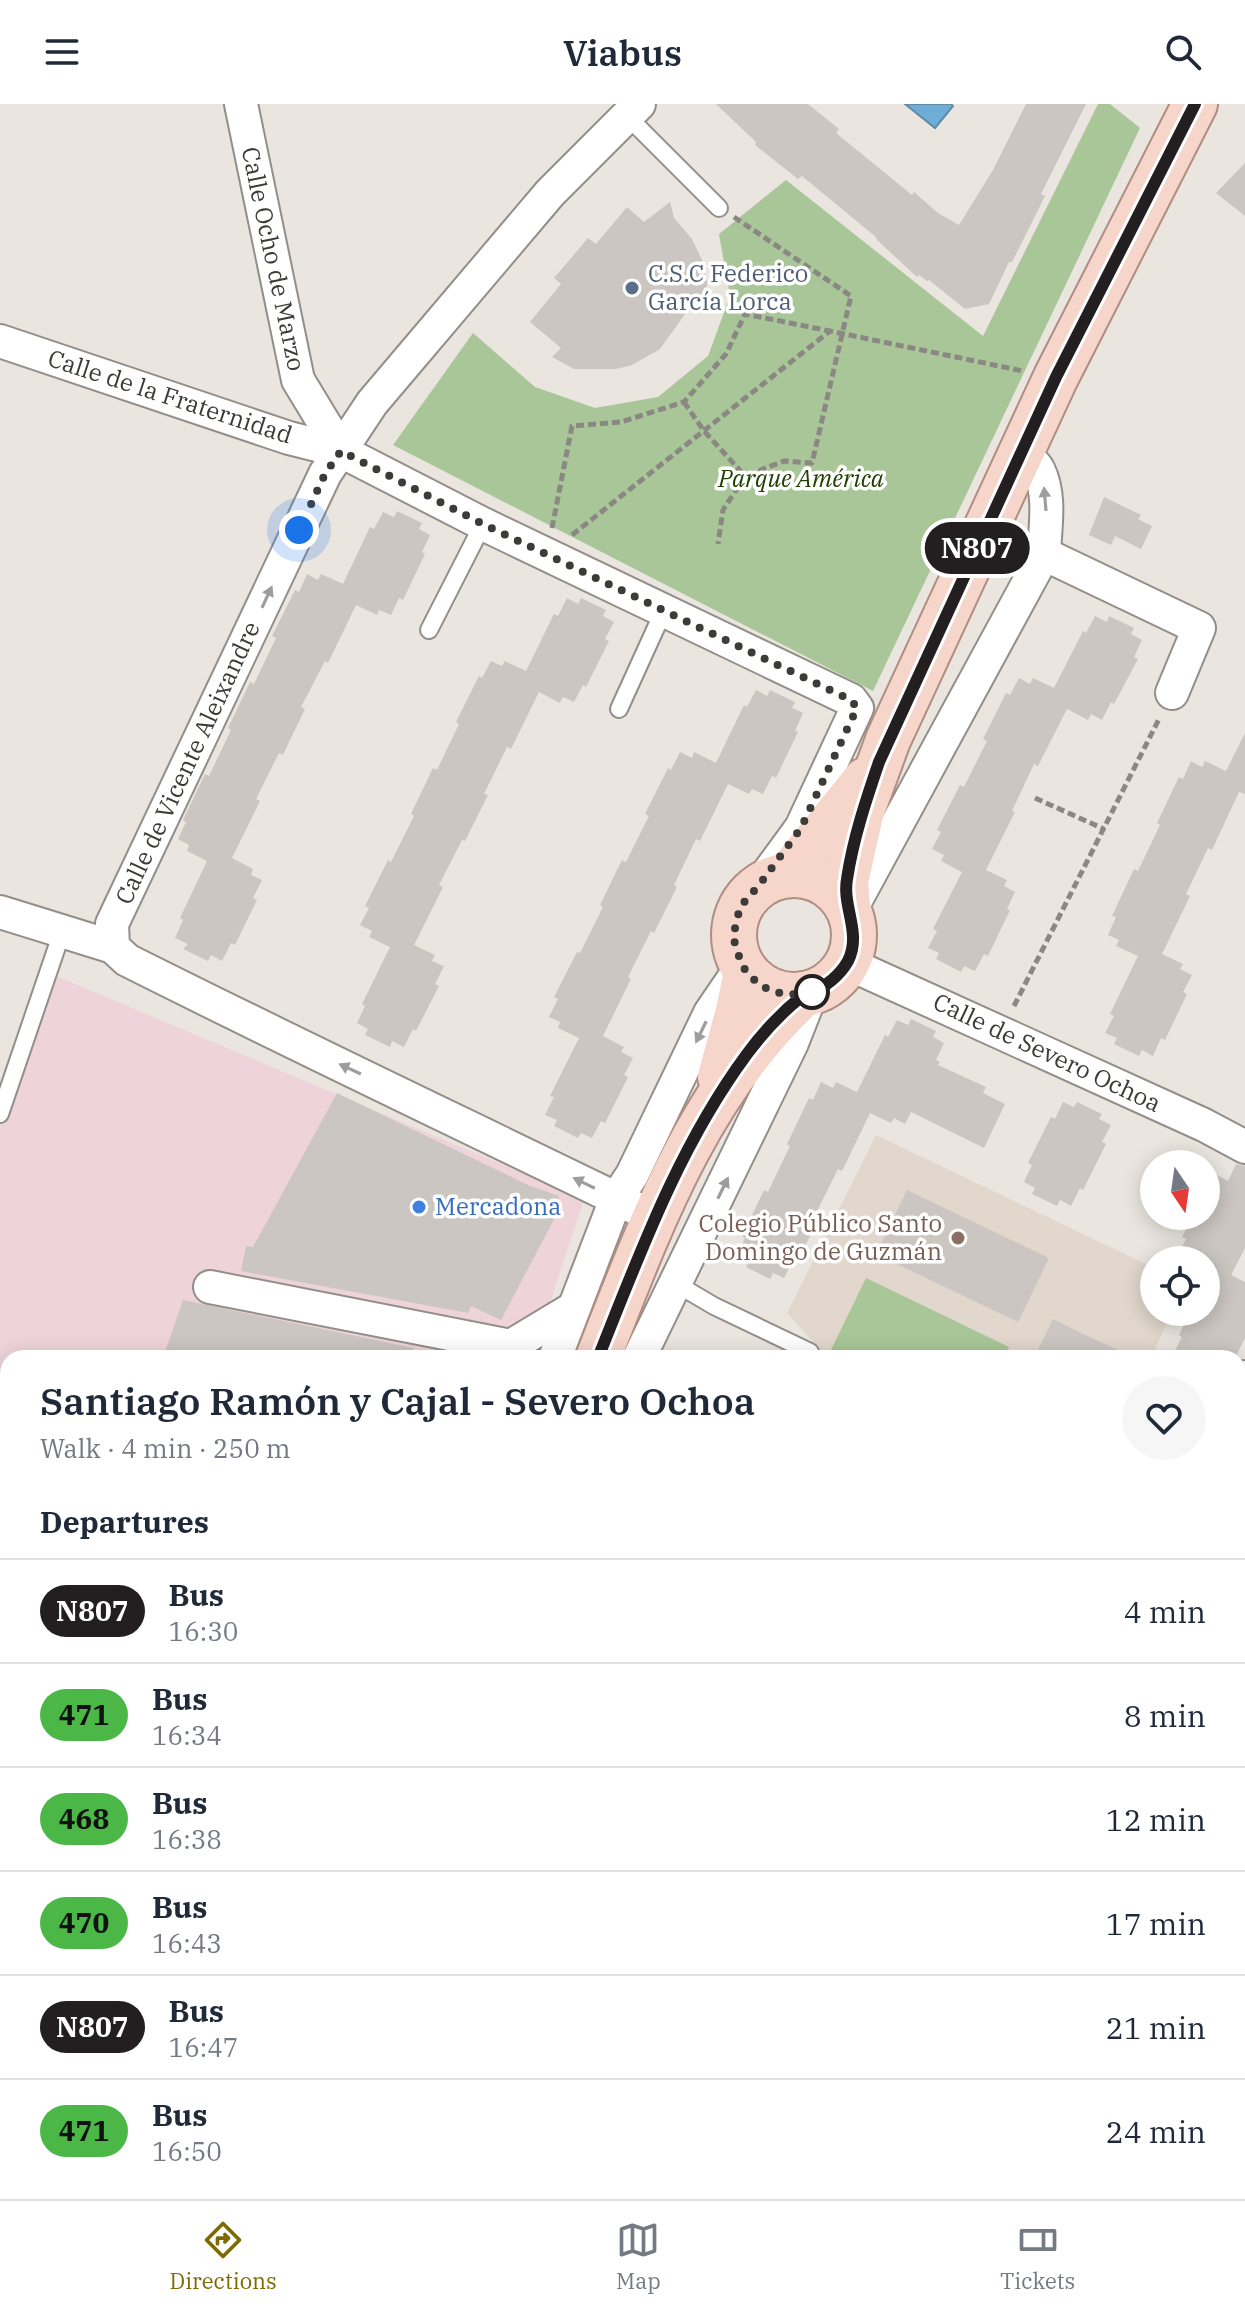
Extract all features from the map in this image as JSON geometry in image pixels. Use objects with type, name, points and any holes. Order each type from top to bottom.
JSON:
[{"type":"main road","points":[[600,1350],[635,1208],[748,1053],[779,1017],[808,993],[833,981],[847,963],[854,945],[846,882],[861,814],[879,762],[1056,377],[1195,104]]},
{"type":"main road","points":[[808,993],[788,995],[772,991],[758,984],[744,969],[733,937],[740,907],[774,879],[879,762]]},
{"type":"main road","points":[[774,879],[806,875],[823,882],[837,893],[848,909]]},
{"type":"main road","points":[[709,1110],[738,1011],[744,969]]},
{"type":"street","name":"Calle Ocho de Marzo","points":[[241,104],[298,380],[341,451]]},
{"type":"street","name":"Calle de Vicente Aleixandre","points":[[113,947],[112,924],[325,474],[372,403],[550,193],[633,110]]},
{"type":"street","name":"Calle de la Fraternidad","points":[[0,341],[289,438],[341,451],[483,524],[851,700],[857,708],[774,879]]},
{"type":"street","points":[[848,909],[1044,554],[1044,489],[1038,468],[1021,453]]},
{"type":"street","points":[[1044,554],[1199,628],[1172,693]]},
{"type":"street","points":[[0,912],[113,947],[127,960],[273,1033],[635,1208]]},
{"type":"street","name":"Calle de Severo Ochoa","points":[[847,963],[1204,1125],[1245,1147]]},
{"type":"street","points":[[558,1350],[574,1308],[635,1208],[632,1175],[710,1013],[744,969]]},
{"type":"street","points":[[643,1350],[792,1043],[808,993]]},
{"type":"street","points":[[210,1287],[501,1350]]},
{"type":"street","points":[[513,1350],[574,1308]]},
{"type":"lane","points":[[633,110],[719,208]]},
{"type":"lane","points":[[429,630],[483,524]]},
{"type":"lane","points":[[619,709],[664,610]]},
{"type":"lane","points":[[0,1114],[62,932]]},
{"type":"lane","points":[[675,1283],[714,1306],[806,1350]]},
{"type":"path","points":[[718,544],[723,510],[745,476],[784,461],[812,463],[851,296],[719,208]]},
{"type":"path","points":[[547,554],[572,426],[621,422],[684,402],[726,354],[745,314],[1056,377]]},
{"type":"path","points":[[547,554],[830,331]]},
{"type":"path","points":[[684,402],[704,431],[745,476]]},
{"type":"path","points":[[1001,1032],[1172,693]]},
{"type":"path","points":[[1035,798],[1104,829]]},
{"type":"shaded area","points":[[47,972],[584,1199],[535,1350],[0,1350],[0,1119]]},
{"type":"shaded area","name":"Colegio Público Santo Domingo de Guzmán","points":[[876,1135],[1140,1261],[1140,1326],[1166,1326],[1155,1350],[817,1350],[818,1347],[787,1313]]},
{"type":"green space","name":"Parque América","points":[[1098,104],[1110,104],[1140,128],[873,691],[393,445],[473,333],[535,387],[595,408],[658,397],[708,356],[730,296],[719,234],[786,180],[983,336]]},
{"type":"green space","points":[[866,1278],[1009,1347],[1008,1350],[831,1350]]},
{"type":"water","points":[[905,104],[951,104],[953,106],[935,128]]},
{"type":"building","points":[[716,104],[808,104],[839,129],[836,133],[912,195],[914,192],[938,213],[959,225],[993,170],[1026,104],[1086,104],[1041,194],[1045,196],[989,304],[965,309],[929,280],[919,275],[917,277],[877,238],[802,176],[798,179],[755,145],[756,142]]},
{"type":"building","points":[[1245,163],[1245,216],[1216,193]]},
{"type":"building","name":"C.S.C Federico García Lorca","points":[[670,202],[674,218],[692,239],[702,260],[707,282],[706,311],[690,307],[660,349],[632,365],[616,369],[574,369],[552,357],[561,348],[530,322],[561,284],[554,278],[588,238],[596,244],[627,207],[644,222]]},
{"type":"building","points":[[1104,497],[1141,515],[1138,519],[1152,526],[1141,549],[1115,536],[1111,545],[1089,535]]},
{"type":"building","points":[[397,511],[422,523],[419,529],[430,535],[422,552],[425,554],[403,600],[399,598],[391,615],[379,610],[377,615],[356,605],[328,663],[325,661],[301,707],[305,709],[283,755],[279,753],[256,799],[260,801],[232,858],[253,869],[251,875],[262,880],[253,898],[257,900],[235,945],[231,943],[222,961],[211,955],[208,961],[183,949],[188,944],[175,938],[183,920],[180,918],[207,861],[187,851],[189,845],[178,839],[186,822],[183,820],[205,774],[209,776],[250,682],[254,684],[276,638],[272,636],[295,590],[299,592],[307,574],[318,580],[321,574],[343,584],[370,527],[374,529],[383,512],[394,517]]},
{"type":"building","points":[[567,598],[578,604],[581,598],[606,610],[603,616],[614,622],[605,639],[609,641],[586,687],[583,685],[574,702],[563,697],[560,703],[539,692],[511,749],[507,747],[484,794],[488,795],[439,885],[443,887],[414,945],[435,955],[432,961],[444,966],[435,984],[439,986],[416,1031],[413,1029],[404,1047],[392,1041],[390,1047],[365,1035],[368,1029],[357,1023],[365,1006],[362,1004],[390,947],[369,937],[372,931],[360,925],[369,908],[365,906],[414,816],[411,814],[433,768],[437,770],[479,676],[482,678],[491,661],[502,666],[505,661],[526,671],[554,614],[558,616]]},
{"type":"building","points":[[1095,616],[1107,622],[1109,616],[1134,628],[1131,634],[1142,640],[1134,657],[1138,659],[1102,720],[1091,714],[1088,720],[1067,709],[1038,766],[1034,764],[1012,811],[1015,812],[986,870],[1007,880],[1004,886],[1015,892],[1007,909],[1010,910],[988,956],[984,954],[975,971],[964,966],[961,972],[936,959],[939,953],[928,948],[937,931],[933,929],[962,872],[941,861],[944,855],[932,849],[941,832],[937,830],[960,785],[964,787],[1006,693],[1010,695],[1019,678],[1030,684],[1033,678],[1054,688],[1083,631],[1086,633]]},
{"type":"building","points":[[756,690],[767,696],[770,690],[795,702],[792,708],[803,713],[795,731],[798,732],[776,778],[772,776],[763,794],[752,789],[749,794],[728,784],[700,841],[696,839],[674,885],[677,887],[628,977],[631,979],[603,1036],[624,1047],[621,1052],[633,1058],[624,1075],[628,1077],[605,1123],[601,1121],[592,1138],[581,1133],[578,1138],[554,1126],[557,1120],[545,1115],[554,1097],[550,1096],[579,1038],[558,1028],[560,1022],[549,1017],[558,999],[554,997],[603,907],[600,905],[622,860],[626,862],[649,816],[645,814],[668,768],[671,770],[680,752],[692,758],[694,752],[716,763],[744,705],[747,707]]},
{"type":"building","points":[[1245,733],[1245,794],[1239,792],[1212,850],[1208,848],[1186,894],[1190,896],[1162,954],[1183,964],[1180,969],[1192,975],[1183,992],[1187,994],[1165,1040],[1161,1038],[1153,1056],[1142,1050],[1139,1056],[1114,1044],[1117,1038],[1105,1033],[1114,1016],[1110,1014],[1138,956],[1116,946],[1119,940],[1108,935],[1116,917],[1112,916],[1134,869],[1138,871],[1179,777],[1183,779],[1191,761],[1202,767],[1205,761],[1226,771]]},
{"type":"building","points":[[911,1019],[936,1031],[933,1037],[944,1043],[936,1060],[940,1062],[938,1065],[986,1087],[983,1093],[1005,1104],[984,1148],[911,1112],[905,1124],[894,1118],[891,1123],[870,1113],[842,1171],[838,1169],[815,1215],[819,1217],[797,1263],[793,1261],[784,1278],[773,1273],[770,1279],[746,1267],[749,1261],[737,1255],[745,1238],[742,1236],[764,1190],[768,1192],[809,1098],[813,1100],[821,1082],[833,1088],[836,1082],[857,1092],[885,1035],[888,1037],[897,1020],[908,1025]]},
{"type":"building","name":"Mercadona","points":[[337,1093],[528,1185],[559,1196],[555,1205],[560,1208],[501,1320],[471,1306],[468,1313],[241,1271],[246,1246],[253,1247]]},
{"type":"building","points":[[1063,1102],[1074,1107],[1077,1102],[1102,1114],[1099,1119],[1111,1125],[1102,1142],[1106,1144],[1083,1190],[1080,1188],[1071,1206],[1060,1200],[1057,1206],[1032,1194],[1035,1188],[1024,1182],[1032,1165],[1028,1163],[1051,1117],[1055,1119]]},
{"type":"building","points":[[1236,1164],[1245,1166],[1245,1248],[1231,1275],[1245,1282],[1245,1338],[1239,1350],[1175,1350],[1183,1326],[1220,1326],[1220,1246],[1182,1246],[1186,1239],[1182,1237],[1186,1230],[1220,1230],[1220,1177],[1228,1181]]},
{"type":"building","points":[[907,1190],[1049,1258],[1018,1322],[876,1254]]},
{"type":"building","points":[[183,1300],[414,1348],[414,1350],[166,1350]]},
{"type":"building","points":[[1053,1319],[1118,1350],[1038,1350]]},
{"type":"bus line","name":"N807","points":[[601,1350],[654,1217],[709,1110],[748,1053],[779,1017],[804,994],[833,981],[847,963],[854,945],[846,882],[861,814],[879,762],[1056,377],[1195,104]]},
{"type":"place","name":"C.S.C Federico García Lorca","points":[[632,288]]},
{"type":"place","name":"Mercadona","points":[[419,1207]]},
{"type":"place","name":"Colegio Público Santo Domingo de Guzmán","points":[[958,1238]]},
{"type":"route","points":[[299,530],[325,474],[341,451],[483,524],[856,704],[857,708],[801,828],[740,907],[733,937],[742,966],[758,984],[788,995],[812,992]]}]
